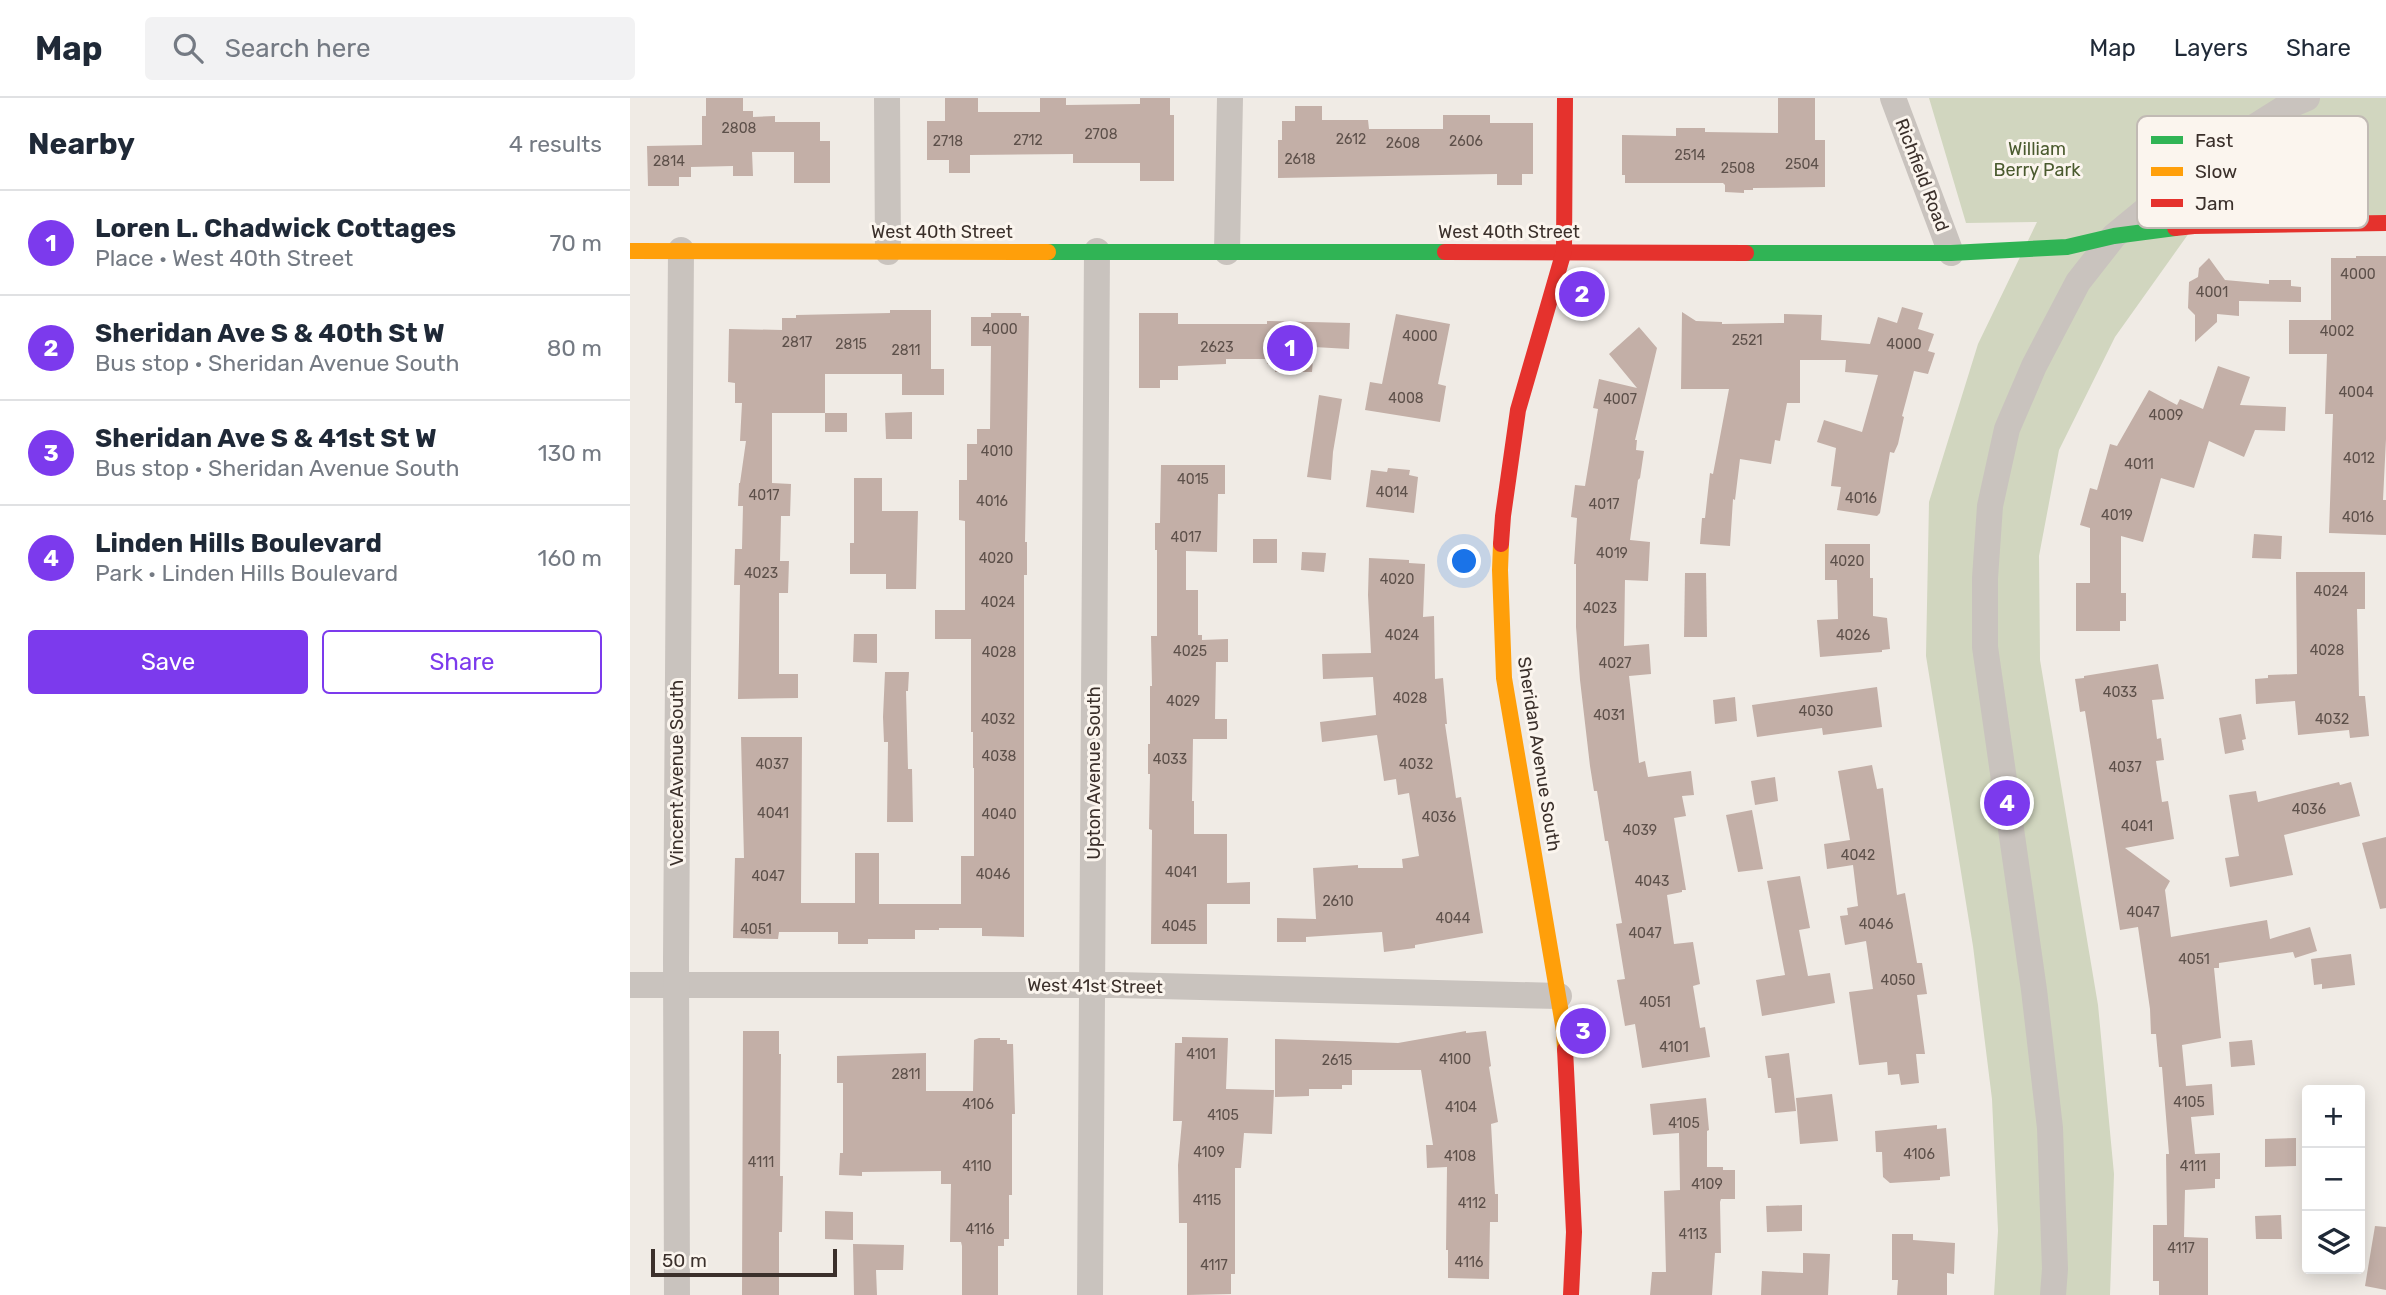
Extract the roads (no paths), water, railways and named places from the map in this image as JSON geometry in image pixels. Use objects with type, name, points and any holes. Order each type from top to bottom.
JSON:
[{"type":"street","points":[[887,98],[888,252]]},
{"type":"street","points":[[1227,252],[1230,98]]},
{"type":"street","name":"Sheridan Avenue South","points":[[1565,98],[1564,251],[1518,410],[1503,516],[1500,570],[1504,678],[1564,1031],[1574,1231],[1571,1295]]},
{"type":"street","name":"Richfield Road","points":[[1893,98],[1951,253]]},
{"type":"street","points":[[2272,116],[2307,98]]},
{"type":"street","points":[[2053,1295],[2055,1269],[2050,1128],[2034,990],[1985,647],[1985,578],[1990,506],[2007,429],[2064,306],[2078,282],[2114,236],[2137,217]]},
{"type":"street","name":"West 40th Street","points":[[2368,223],[2386,223]]},
{"type":"street","name":"West 40th Street","points":[[630,251],[1951,253],[2067,247],[2114,236],[2178,228]]},
{"type":"street","name":"Vincent Avenue South","points":[[677,1295],[681,250]]},
{"type":"street","name":"Upton Avenue South","points":[[1090,1295],[1097,251]]},
{"type":"street","name":"West 41st Street","points":[[630,985],[1118,985],[1559,996]]},
{"type":"place","name":"Sheridan Ave S & 40th St W","points":[[1582,294]]},
{"type":"place","name":"Loren L. Chadwick Cottages","points":[[1290,348]]},
{"type":"place","name":"Linden Hills Boulevard","points":[[2007,803]]},
{"type":"place","name":"Sheridan Ave S & 41st St W","points":[[1583,1031]]},
{"type":"park label","name":"William Berry Park","points":[[2037,159]]}]
